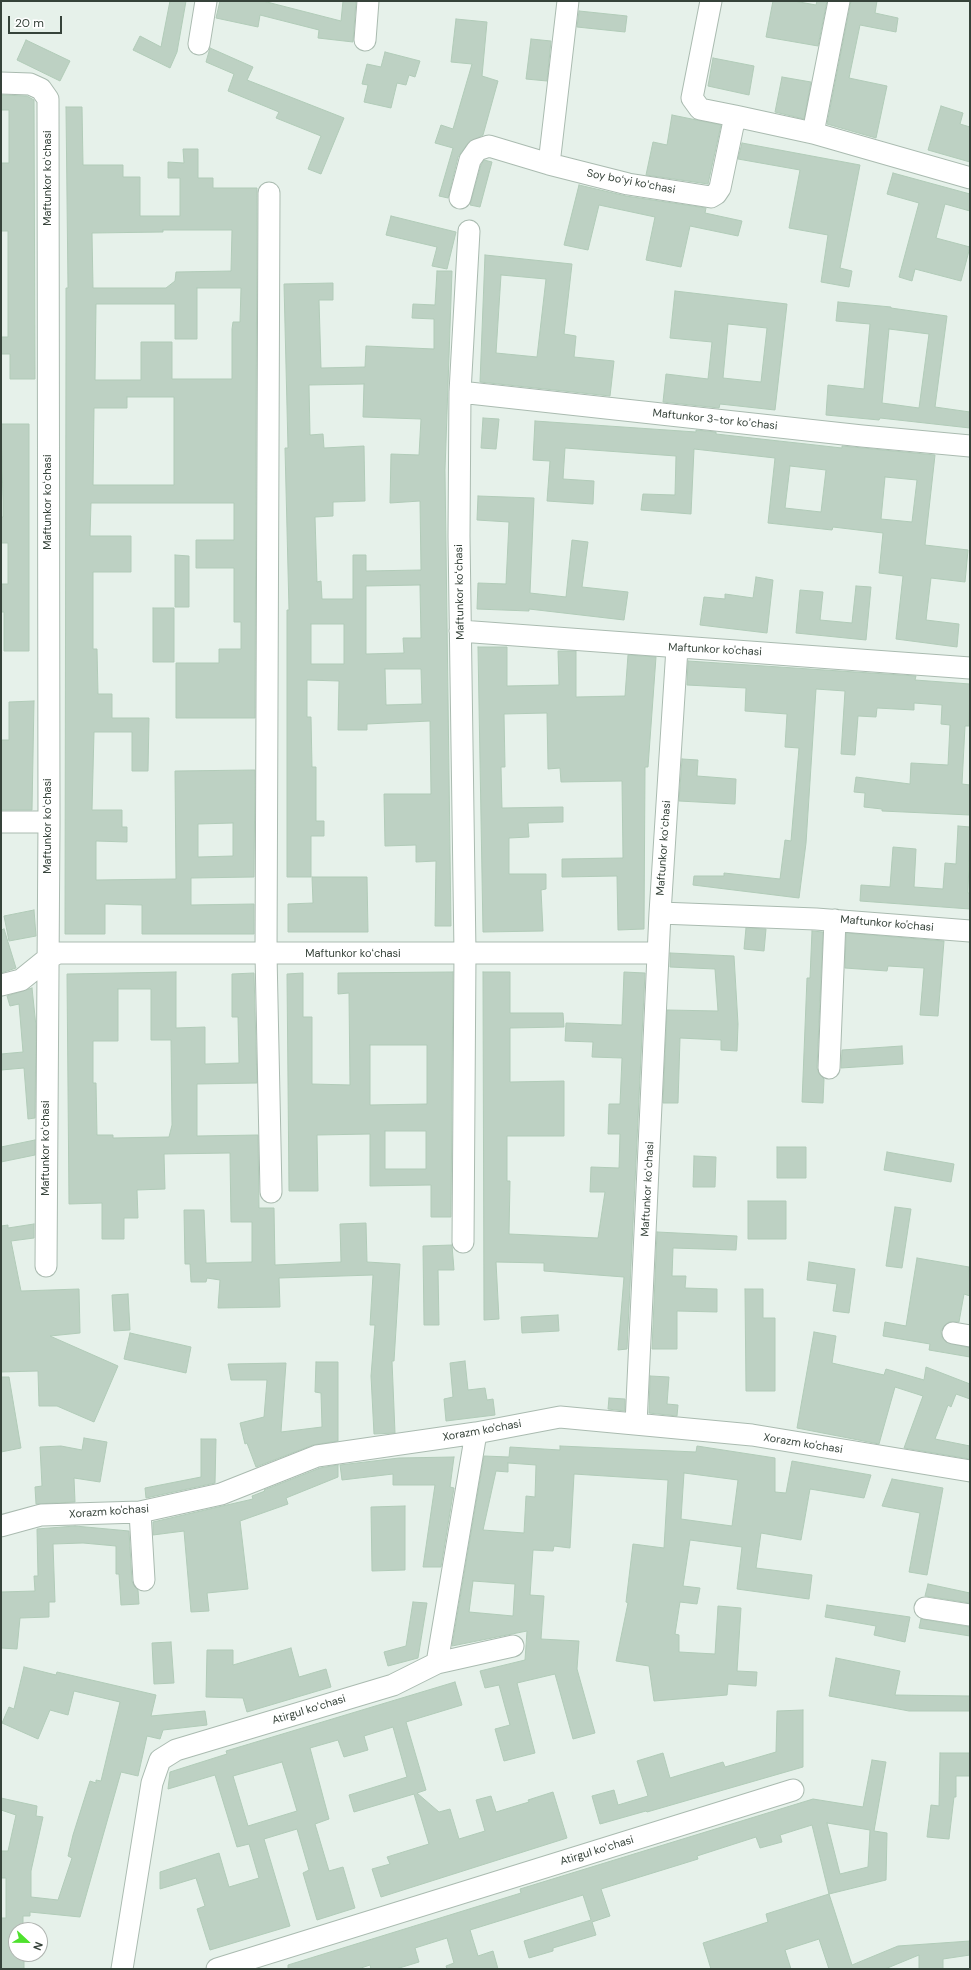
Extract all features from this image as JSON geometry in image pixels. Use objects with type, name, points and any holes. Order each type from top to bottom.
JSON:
[{"type":"street","points":[[199,44],[206,1]]},
{"type":"street","points":[[365,40],[368,1]]},
{"type":"street","points":[[460,198],[470,160],[477,150],[489,146],[549,164],[568,1]]},
{"type":"street","points":[[711,1],[692,98],[700,109],[813,133],[970,178]]},
{"type":"street","points":[[813,133],[840,1]]},
{"type":"street","name":"Maftunkor koʻchasi","points":[[1,83],[30,84],[41,89],[48,99],[49,822],[46,1266]]},
{"type":"street","name":"Soy boʻyi koʻchasi","points":[[549,164],[628,184],[711,197],[716,194],[720,188],[735,116]]},
{"type":"street","points":[[269,193],[266,954],[271,1192]]},
{"type":"street","name":"Maftunkor koʻchasi","points":[[463,1242],[465,954],[460,631],[460,392],[469,230]]},
{"type":"street","name":"Maftunkor 3-tor koʼchasi","points":[[460,392],[862,436],[970,446]]},
{"type":"street","name":"Maftunkor ko'chasi","points":[[460,631],[677,648],[755,652],[970,668]]},
{"type":"street","name":"Maftunkor koʻchasi","points":[[636,1424],[660,913],[677,648]]},
{"type":"street","points":[[1,822],[49,822]]},
{"type":"street","name":"Maftunkor ko'chasi","points":[[660,913],[835,920],[970,932]]},
{"type":"street","points":[[829,1068],[835,920]]},
{"type":"street","name":"Maftunkor koʻchasi","points":[[1,985],[20,980],[47,959],[58,953],[658,953]]},
{"type":"street","name":"Xorazm ko'chasi","points":[[1,1526],[41,1515],[140,1512],[220,1494],[317,1456],[476,1433],[560,1417],[752,1435],[970,1471]]},
{"type":"street","points":[[437,1663],[476,1433]]},
{"type":"street","points":[[140,1512],[144,1580]]},
{"type":"street","points":[[925,1608],[970,1615]]},
{"type":"street","name":"Atirgul koʻchasi","points":[[122,1969],[152,1782],[160,1760],[176,1750],[393,1685],[437,1663],[514,1646]]},
{"type":"street","name":"Atirgul koʻchasi","points":[[217,1969],[793,1790]]},
{"type":"building","points":[[170,1],[186,1],[177,52],[170,68],[133,50],[140,36],[161,47]]},
{"type":"building","points":[[220,1],[263,1],[341,21],[343,1],[356,1],[353,42],[318,38],[319,30],[260,15],[258,27],[216,18]]},
{"type":"building","points":[[773,1],[794,1],[816,5],[817,1],[827,1],[818,46],[766,37]]},
{"type":"building","points":[[851,1],[877,1],[875,13],[898,18],[896,32],[860,25],[849,78],[887,86],[876,138],[827,124]]},
{"type":"building","points":[[579,11],[627,16],[625,32],[577,27]]},
{"type":"building","points":[[456,19],[487,22],[482,76],[498,81],[483,135],[468,143],[458,157],[448,198],[439,196],[453,148],[435,143],[441,125],[453,129],[472,64],[451,62]]},
{"type":"building","points":[[531,39],[551,41],[547,81],[526,79]]},
{"type":"building","points":[[26,40],[70,61],[60,81],[17,60]]},
{"type":"building","points":[[210,48],[253,67],[247,80],[344,118],[321,174],[308,169],[321,136],[276,118],[279,112],[228,91],[234,74],[206,62]]},
{"type":"building","points":[[385,52],[420,61],[415,77],[409,75],[406,85],[397,83],[391,108],[364,102],[368,85],[362,84],[367,64],[381,67]]},
{"type":"building","points":[[713,58],[754,66],[749,95],[708,86]]},
{"type":"building","points":[[782,77],[811,82],[804,119],[775,112]]},
{"type":"building","points":[[1,95],[27,96],[34,100],[35,379],[10,379],[10,354],[1,354],[1,337],[8,337],[8,231],[1,231],[1,163],[9,163],[9,110],[1,110]]},
{"type":"building","points":[[941,106],[963,113],[960,124],[970,127],[970,162],[928,150]]},
{"type":"building","points":[[66,107],[82,107],[83,165],[123,165],[123,177],[140,177],[140,216],[180,216],[180,178],[168,178],[168,162],[184,163],[183,149],[198,149],[198,178],[213,178],[213,188],[257,188],[255,718],[176,718],[176,663],[219,663],[219,649],[241,649],[241,622],[234,622],[234,568],[196,568],[196,540],[234,540],[234,503],[91,503],[90,536],[131,536],[131,572],[93,572],[93,649],[97,649],[98,694],[112,694],[112,718],[149,718],[148,771],[132,771],[132,732],[94,732],[92,810],[122,810],[122,827],[127,827],[127,842],[96,841],[96,880],[176,879],[175,771],[255,770],[254,877],[191,878],[191,905],[254,904],[254,934],[142,934],[142,905],[105,904],[105,934],[65,934],[66,288],[68,288]],"holes":[[[163,230],[232,230],[231,271],[176,272],[175,281],[166,288],[93,288],[92,233],[163,232]],[[197,288],[241,288],[240,322],[233,322],[232,329],[232,379],[172,379],[172,342],[141,342],[141,380],[95,380],[96,304],[175,304],[175,339],[197,339]],[[127,397],[174,397],[174,485],[93,485],[94,408],[127,408]],[[233,823],[233,856],[198,857],[198,824]]]},
{"type":"building","points":[[672,115],[721,125],[708,184],[646,175],[653,142],[667,145]]},
{"type":"building","points":[[742,143],[860,165],[840,268],[852,271],[849,287],[821,282],[828,235],[789,228],[800,170],[738,159]]},
{"type":"building","points":[[484,160],[492,162],[480,207],[470,205],[481,165]]},
{"type":"building","points":[[893,173],[970,194],[970,211],[945,204],[936,238],[970,247],[961,281],[915,269],[912,281],[899,277],[919,203],[887,194]]},
{"type":"building","points":[[579,185],[626,196],[706,208],[705,213],[742,221],[738,236],[690,226],[681,267],[646,260],[655,217],[599,205],[588,250],[564,245]]},
{"type":"building","points":[[391,216],[456,232],[447,269],[432,266],[437,247],[386,235]]},
{"type":"building","points":[[485,255],[572,264],[564,334],[576,336],[574,357],[614,361],[610,396],[480,382]],"holes":[[[501,275],[546,279],[537,357],[496,353]]]},
{"type":"building","points":[[437,271],[452,271],[445,470],[451,926],[435,926],[436,861],[416,862],[416,845],[385,846],[384,794],[431,794],[430,721],[367,724],[367,730],[338,730],[339,681],[307,680],[307,717],[311,717],[312,767],[316,767],[316,821],[324,821],[324,836],[311,836],[311,877],[287,877],[287,610],[289,610],[285,448],[288,448],[284,284],[333,283],[333,300],[319,300],[321,368],[365,367],[366,346],[434,349],[434,319],[412,318],[413,304],[435,305]],"holes":[[[364,384],[363,417],[421,419],[419,455],[391,454],[390,503],[420,501],[421,570],[366,571],[366,555],[353,555],[353,599],[322,599],[321,581],[317,582],[315,517],[333,516],[333,502],[365,501],[364,446],[324,448],[323,434],[310,435],[309,385]],[[420,585],[421,638],[403,638],[404,653],[366,654],[366,586]],[[311,624],[344,624],[344,664],[311,664]],[[385,669],[421,669],[422,704],[386,705]]]},
{"type":"building","points":[[675,291],[787,304],[775,410],[720,404],[719,408],[663,402],[666,374],[708,379],[712,342],[670,338]],"holes":[[[728,324],[767,328],[761,382],[723,378]]]},
{"type":"building","points":[[838,302],[891,307],[947,316],[935,407],[970,412],[970,428],[880,418],[879,420],[826,415],[828,385],[864,389],[870,324],[836,321]],"holes":[[[889,329],[929,334],[919,408],[882,403]]]},
{"type":"building","points":[[483,418],[499,419],[496,449],[481,448]]},
{"type":"building","points":[[535,421],[696,432],[696,430],[716,432],[716,434],[842,448],[842,446],[935,455],[925,545],[968,550],[965,582],[931,578],[926,620],[959,624],[957,647],[896,639],[903,576],[879,573],[883,533],[833,527],[832,530],[768,523],[775,458],[694,449],[691,514],[641,510],[643,494],[675,495],[676,456],[565,448],[563,479],[594,481],[593,504],[547,501],[550,461],[533,460]],"holes":[[[790,466],[826,470],[821,512],[785,508]],[[885,477],[917,480],[912,522],[881,519]]]},
{"type":"building","points":[[1,424],[29,424],[29,651],[4,651],[4,612],[1,612],[1,584],[8,584],[8,543],[1,543],[1,517],[3,517],[3,501]]},
{"type":"building","points":[[478,496],[534,498],[530,593],[566,597],[572,540],[588,542],[582,587],[628,592],[624,620],[529,609],[529,611],[477,609],[478,583],[506,584],[509,522],[477,520]]},
{"type":"building","points":[[175,555],[189,556],[189,607],[175,607]]},
{"type":"building","points":[[756,577],[773,580],[767,633],[700,625],[704,597],[725,599],[725,594],[753,598]]},
{"type":"building","points":[[856,586],[871,587],[866,640],[796,633],[800,590],[823,592],[820,620],[852,623]]},
{"type":"building","points":[[153,608],[174,608],[174,662],[153,662]]},
{"type":"building","points":[[478,647],[507,647],[507,686],[559,685],[558,651],[576,651],[576,697],[625,696],[628,655],[656,657],[648,767],[645,767],[644,929],[618,930],[617,876],[562,877],[562,859],[623,858],[622,781],[561,782],[560,768],[548,769],[547,713],[504,714],[505,767],[501,767],[502,808],[563,807],[563,822],[528,823],[529,837],[509,838],[509,874],[546,874],[546,889],[541,890],[543,931],[483,932]]},
{"type":"building","points":[[688,661],[916,676],[915,680],[970,684],[969,726],[965,726],[962,784],[970,785],[970,815],[882,811],[882,809],[864,807],[865,793],[854,792],[856,777],[910,784],[911,763],[948,765],[950,725],[941,724],[942,705],[914,703],[914,710],[877,708],[876,717],[858,716],[855,755],[841,754],[845,691],[816,689],[806,843],[799,898],[693,885],[694,876],[724,876],[724,873],[780,879],[785,840],[791,841],[799,748],[785,747],[787,714],[745,711],[746,688],[687,685]]},
{"type":"building","points":[[34,701],[32,810],[1,810],[1,740],[9,740],[9,702]]},
{"type":"building","points":[[682,759],[698,760],[697,776],[736,779],[735,804],[679,801]]},
{"type":"building","points":[[958,826],[970,827],[968,893],[970,893],[970,909],[860,901],[861,885],[890,887],[893,847],[916,849],[914,887],[943,889],[945,863],[956,864]]},
{"type":"building","points":[[312,877],[367,877],[368,932],[288,932],[288,904],[313,903]]},
{"type":"building","points":[[34,910],[36,936],[9,941],[4,916]]},
{"type":"building","points":[[746,928],[766,929],[764,951],[744,949]]},
{"type":"building","points":[[4,929],[16,968],[1,973],[1,930]]},
{"type":"building","points":[[812,931],[823,932],[817,1068],[819,1074],[824,1079],[823,1103],[802,1102],[807,978],[810,978]]},
{"type":"building","points":[[846,933],[944,941],[938,1016],[920,1015],[924,968],[888,966],[887,971],[845,968]]},
{"type":"building","points":[[670,953],[734,956],[738,1024],[737,1051],[721,1050],[721,1040],[680,1038],[678,1103],[663,1103],[667,1010],[718,1011],[715,969],[670,967]]},
{"type":"building","points":[[176,972],[176,1028],[205,1027],[205,1064],[239,1063],[238,1017],[232,1017],[232,974],[254,973],[257,1083],[197,1084],[197,1136],[258,1135],[259,1208],[274,1208],[275,1265],[341,1262],[340,1224],[366,1223],[367,1262],[400,1264],[394,1361],[392,1361],[395,1433],[374,1434],[371,1376],[375,1325],[370,1325],[373,1275],[279,1278],[280,1307],[218,1308],[220,1280],[207,1278],[206,1282],[191,1282],[190,1264],[185,1264],[184,1210],[204,1210],[206,1263],[252,1262],[252,1222],[231,1222],[230,1153],[164,1154],[165,1189],[137,1190],[138,1218],[124,1218],[124,1239],[102,1239],[102,1203],[69,1204],[67,974]],"holes":[[[118,989],[151,989],[151,1040],[171,1040],[172,1125],[169,1137],[113,1138],[113,1135],[97,1135],[96,1083],[93,1083],[93,1041],[118,1041]]]},
{"type":"building","points":[[453,972],[451,1217],[431,1217],[431,1185],[370,1186],[370,1134],[317,1135],[318,1191],[289,1191],[287,974],[303,973],[303,1017],[312,1017],[312,1084],[350,1085],[349,993],[338,994],[338,973]],"holes":[[[370,1045],[427,1045],[427,1104],[370,1105]],[[385,1131],[426,1131],[426,1169],[385,1169]]]},
{"type":"building","points":[[483,972],[510,972],[510,1013],[563,1013],[564,1027],[510,1028],[510,1082],[564,1081],[564,1136],[507,1136],[507,1181],[510,1181],[509,1234],[598,1238],[605,1192],[590,1192],[591,1167],[619,1168],[620,1134],[608,1134],[609,1104],[620,1104],[622,1058],[592,1057],[593,1042],[565,1041],[566,1023],[622,1025],[624,972],[645,973],[627,1349],[618,1350],[624,1277],[544,1271],[544,1263],[496,1262],[499,1319],[484,1320]]},
{"type":"building","points":[[32,988],[36,1026],[35,1118],[28,1119],[24,1068],[1,1070],[1,1054],[23,1052],[19,1004],[10,1006],[7,996]]},
{"type":"building","points":[[902,1046],[903,1064],[841,1068],[842,1050]]},
{"type":"building","points":[[35,1140],[35,1155],[1,1162],[1,1147]]},
{"type":"building","points":[[777,1147],[806,1147],[806,1178],[777,1178]]},
{"type":"building","points":[[887,1152],[954,1164],[951,1182],[884,1170]]},
{"type":"building","points":[[694,1156],[716,1157],[715,1187],[693,1187]]},
{"type":"building","points":[[748,1201],[786,1201],[786,1239],[748,1239]]},
{"type":"building","points":[[895,1207],[911,1209],[902,1268],[886,1266]]},
{"type":"building","points":[[34,1224],[34,1238],[11,1241],[21,1291],[79,1289],[80,1333],[50,1336],[118,1366],[94,1422],[57,1406],[39,1406],[38,1371],[1,1372],[1,1226],[8,1225],[8,1228]]},
{"type":"building","points":[[657,1232],[737,1236],[736,1250],[673,1248],[672,1276],[686,1276],[685,1288],[717,1289],[717,1312],[677,1311],[677,1349],[652,1349]]},
{"type":"building","points":[[452,1245],[454,1270],[438,1270],[439,1325],[424,1325],[423,1246]]},
{"type":"building","points":[[917,1258],[969,1267],[970,1296],[964,1294],[959,1322],[949,1322],[941,1331],[942,1337],[946,1342],[970,1348],[970,1357],[929,1350],[930,1344],[883,1336],[885,1322],[906,1326]]},
{"type":"building","points":[[809,1262],[855,1269],[849,1313],[833,1311],[837,1284],[807,1280]]},
{"type":"building","points":[[745,1289],[763,1289],[763,1318],[775,1318],[775,1391],[746,1391]]},
{"type":"building","points":[[128,1294],[130,1330],[114,1331],[112,1295]]},
{"type":"building","points":[[558,1315],[559,1331],[522,1333],[521,1317]]},
{"type":"building","points":[[814,1332],[836,1336],[832,1363],[884,1375],[886,1369],[924,1380],[926,1367],[970,1384],[970,1399],[956,1394],[951,1407],[948,1405],[935,1439],[970,1446],[970,1459],[904,1448],[923,1396],[895,1387],[879,1444],[797,1428]]},
{"type":"building","points":[[130,1333],[191,1347],[186,1373],[124,1359]]},
{"type":"building","points":[[465,1361],[468,1390],[485,1388],[487,1400],[493,1399],[495,1415],[446,1421],[444,1399],[453,1397],[450,1363]]},
{"type":"building","points":[[316,1362],[338,1362],[338,1441],[313,1445],[256,1467],[247,1443],[245,1444],[240,1423],[264,1417],[267,1380],[231,1380],[228,1364],[286,1363],[281,1432],[322,1427],[321,1393],[315,1392]]},
{"type":"building","points":[[650,1376],[669,1377],[667,1404],[678,1405],[677,1416],[649,1413]]},
{"type":"building","points":[[1,1377],[9,1377],[21,1448],[1,1452]]},
{"type":"building","points":[[609,1398],[625,1399],[625,1411],[608,1409]]},
{"type":"building","points":[[84,1438],[107,1442],[100,1482],[74,1478],[75,1502],[36,1504],[35,1487],[42,1486],[40,1447],[61,1446],[82,1450]]},
{"type":"building","points":[[201,1439],[216,1439],[215,1483],[146,1498],[145,1488],[201,1477]]},
{"type":"building","points":[[560,1446],[696,1452],[697,1446],[775,1458],[775,1492],[786,1493],[792,1461],[871,1475],[864,1498],[810,1489],[801,1540],[761,1533],[756,1568],[812,1575],[809,1599],[737,1589],[742,1547],[690,1540],[683,1586],[700,1588],[697,1604],[680,1602],[675,1634],[679,1635],[679,1652],[715,1654],[718,1606],[741,1608],[737,1671],[757,1672],[756,1686],[728,1684],[727,1695],[654,1701],[649,1666],[616,1661],[628,1603],[626,1602],[633,1544],[664,1548],[668,1480],[574,1474],[570,1548],[554,1546],[553,1551],[533,1550],[530,1595],[544,1596],[541,1639],[579,1641],[577,1669],[595,1733],[573,1739],[555,1674],[517,1683],[535,1753],[504,1761],[495,1729],[510,1725],[499,1685],[485,1688],[480,1671],[525,1660],[527,1631],[452,1646],[484,1456],[509,1457],[510,1447],[560,1450]],"holes":[[[508,1463],[536,1465],[535,1497],[526,1496],[524,1533],[483,1530],[496,1471],[508,1472]],[[684,1473],[738,1480],[732,1526],[681,1519]],[[473,1581],[515,1584],[513,1616],[469,1612]]]},
{"type":"building","points":[[454,1457],[450,1487],[454,1488],[441,1567],[423,1567],[435,1485],[393,1485],[393,1474],[342,1480],[340,1465],[399,1458]]},
{"type":"building","points":[[338,1465],[338,1477],[286,1498],[288,1504],[240,1521],[248,1589],[207,1593],[209,1611],[191,1612],[184,1531],[153,1535],[153,1522],[253,1499],[252,1496],[265,1491],[264,1490],[320,1468]]},
{"type":"building","points":[[892,1479],[943,1488],[927,1575],[909,1572],[920,1513],[882,1506]]},
{"type":"building","points":[[405,1506],[405,1570],[372,1571],[371,1507]]},
{"type":"building","points":[[75,1526],[129,1531],[132,1581],[138,1590],[139,1604],[121,1605],[119,1574],[116,1574],[116,1546],[83,1543],[53,1544],[55,1602],[49,1602],[49,1617],[20,1618],[17,1649],[1,1648],[1,1592],[35,1591],[34,1576],[38,1576],[37,1529]]},
{"type":"building","points":[[928,1584],[970,1593],[970,1603],[925,1596]]},
{"type":"building","points":[[413,1602],[427,1603],[418,1658],[388,1666],[384,1652],[406,1646]]},
{"type":"building","points":[[827,1605],[910,1617],[905,1642],[874,1635],[876,1626],[825,1617]]},
{"type":"building","points":[[921,1619],[970,1627],[970,1636],[919,1628]]},
{"type":"building","points":[[171,1642],[174,1683],[154,1684],[152,1643]]},
{"type":"building","points":[[291,1648],[299,1677],[326,1669],[331,1687],[247,1712],[243,1698],[206,1697],[207,1650],[233,1650],[233,1665]]},
{"type":"building","points":[[836,1658],[900,1671],[895,1695],[970,1696],[970,1711],[909,1711],[829,1696]]},
{"type":"building","points":[[24,1667],[56,1675],[57,1672],[156,1695],[151,1716],[205,1711],[207,1725],[163,1730],[160,1739],[147,1736],[138,1776],[121,1772],[80,1917],[30,1912],[30,1916],[23,1916],[23,1922],[8,1922],[8,1962],[24,1962],[24,1969],[1,1969],[1,1918],[6,1918],[6,1878],[1,1878],[1,1851],[8,1851],[16,1815],[1,1810],[1,1798],[37,1806],[36,1816],[43,1817],[31,1871],[31,1897],[58,1900],[72,1858],[68,1856],[90,1781],[96,1783],[96,1780],[101,1781],[120,1702],[74,1691],[68,1715],[50,1710],[38,1739],[2,1723],[9,1707],[14,1709]]},
{"type":"building","points":[[455,1682],[462,1705],[406,1722],[426,1790],[417,1793],[439,1812],[450,1809],[459,1839],[485,1831],[476,1800],[491,1796],[496,1812],[529,1802],[528,1800],[553,1792],[567,1838],[381,1897],[372,1869],[390,1864],[387,1857],[429,1844],[414,1794],[354,1812],[349,1795],[407,1777],[393,1727],[364,1736],[368,1750],[344,1757],[338,1740],[310,1748],[329,1819],[315,1824],[329,1871],[343,1867],[355,1908],[317,1920],[303,1873],[309,1870],[297,1829],[264,1839],[290,1926],[210,1950],[197,1909],[205,1906],[196,1878],[160,1889],[160,1872],[219,1853],[229,1887],[259,1878],[249,1844],[237,1847],[215,1775],[168,1789],[170,1772],[227,1754],[226,1751]],"holes":[[[282,1762],[297,1811],[248,1826],[233,1776]]]},
{"type":"building","points":[[803,1710],[803,1767],[600,1824],[592,1796],[614,1790],[618,1805],[648,1796],[637,1761],[663,1753],[670,1778],[723,1762],[725,1767],[776,1752],[777,1711]]},
{"type":"building","points":[[940,1753],[970,1753],[970,1776],[956,1776],[956,1797],[954,1797],[949,1839],[927,1837],[931,1805],[939,1806]]},
{"type":"building","points":[[872,1760],[886,1762],[874,1831],[887,1833],[886,1880],[829,1894],[812,1825],[780,1835],[782,1842],[760,1848],[756,1837],[697,1856],[698,1859],[601,1889],[610,1916],[592,1922],[596,1935],[553,1948],[553,1951],[529,1958],[524,1941],[591,1920],[583,1895],[470,1930],[478,1956],[493,1951],[498,1969],[447,1969],[446,1966],[454,1963],[447,1938],[415,1948],[419,1962],[396,1969],[371,1969],[370,1965],[358,1969],[288,1969],[288,1965],[521,1893],[520,1889],[813,1799],[863,1807]],"holes":[[[827,1823],[870,1830],[868,1867],[840,1874]]]},
{"type":"building","points":[[829,1894],[852,1965],[898,1946],[970,1941],[970,1955],[943,1959],[943,1969],[919,1969],[919,1955],[885,1969],[829,1969],[819,1939],[785,1950],[791,1969],[711,1969],[703,1943],[768,1922],[766,1914]]}]
